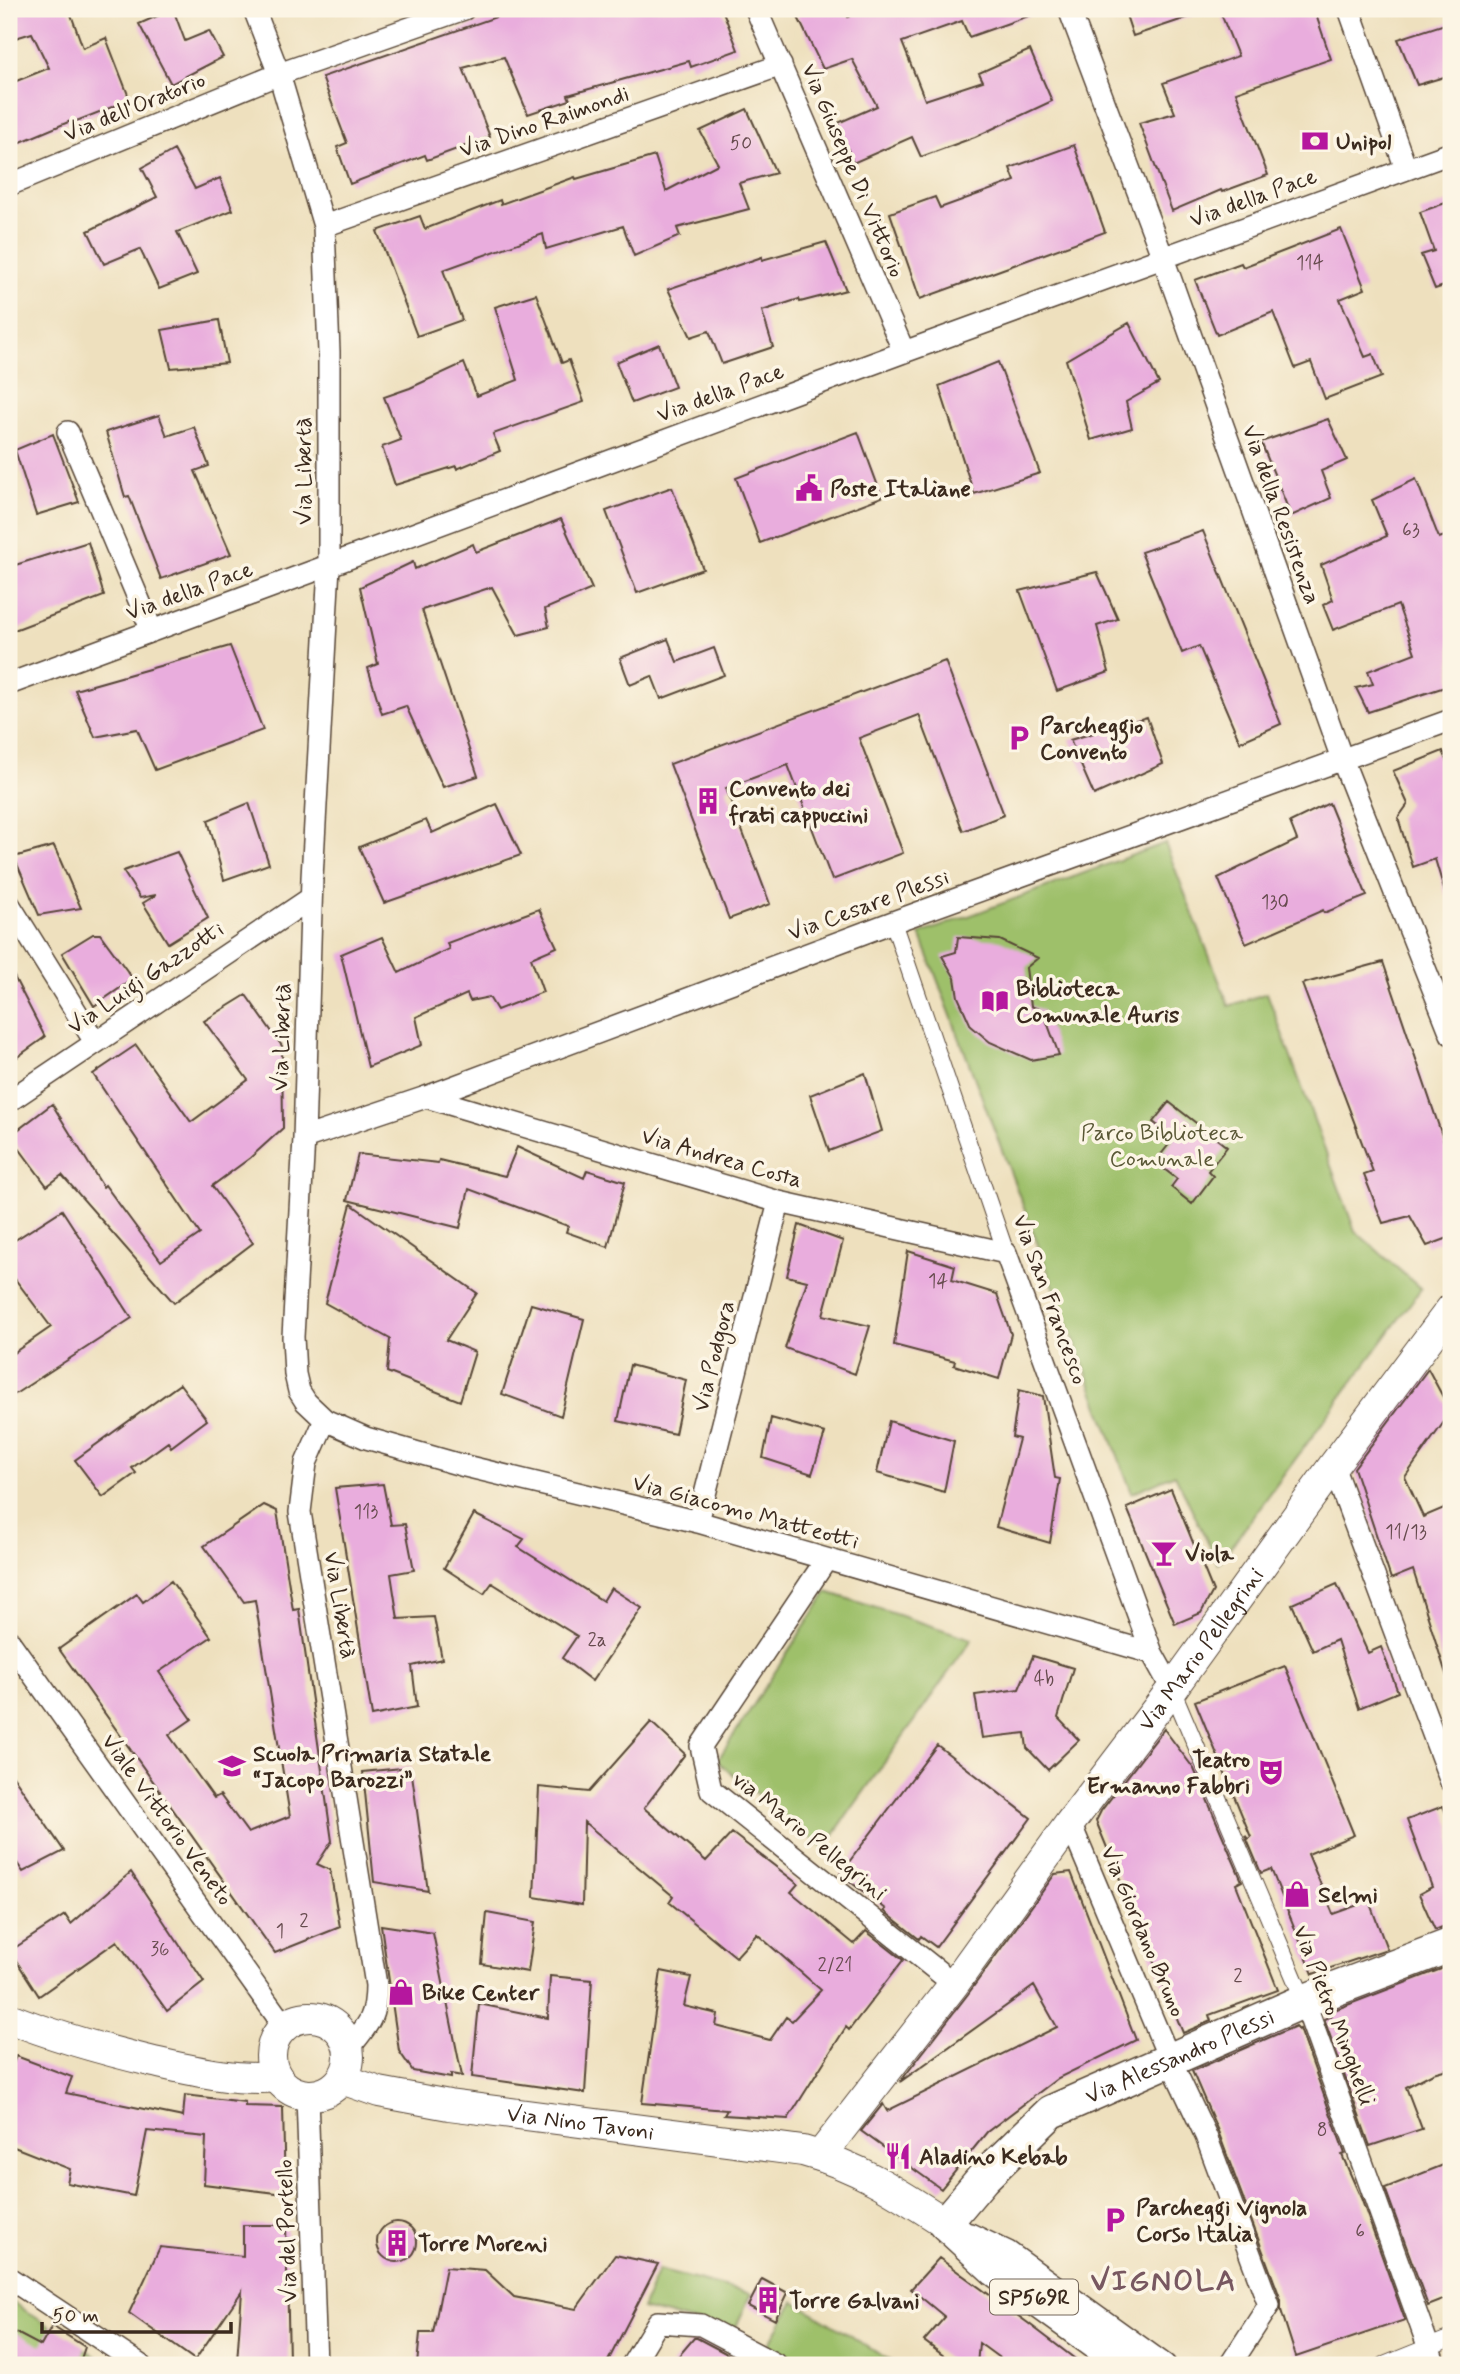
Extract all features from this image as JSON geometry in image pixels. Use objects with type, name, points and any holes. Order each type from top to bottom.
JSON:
[{"type":"main road","name":"Via Mario Pellegrini","points":[[820,2156],[954,1984],[1451,1309]]},
{"type":"main road","name":"Via Alessandro Plessi","points":[[945,2223],[983,2178],[1051,2112],[1304,2001],[1451,1945]]},
{"type":"main road","points":[[9,2018],[84,2045],[181,2068],[248,2079],[276,2077]]},
{"type":"main road","points":[[302,2018],[322,2019],[332,2023],[349,2048],[349,2059],[342,2079],[327,2092],[307,2095],[295,2092],[276,2077],[271,2064],[271,2050],[275,2038],[284,2026],[302,2018]]},
{"type":"main road","name":"Via Nino Tavoni","points":[[342,2079],[379,2092],[449,2105],[803,2151],[820,2156]]},
{"type":"main road","name":"SP569R","points":[[820,2156],[869,2175],[945,2223],[996,2270],[1127,2365]]},
{"type":"street","name":"Via Libertà","points":[[254,9],[279,74],[324,226],[329,352],[329,566],[311,898],[304,1138],[293,1358],[299,1391],[306,1402],[325,1420],[306,1463],[300,1512],[376,1985],[373,2017],[349,2048]]},
{"type":"street","name":"Via dell'Oratorio","points":[[9,186],[279,74],[464,9]]},
{"type":"street","name":"Via Giuseppe Di Vittorio","points":[[756,9],[904,352]]},
{"type":"street","name":"Via della Resistenza","points":[[1069,9],[1163,258],[1342,759],[1451,1034]]},
{"type":"street","points":[[1349,9],[1406,169]]},
{"type":"street","name":"Via Dino Raimondi","points":[[324,226],[780,65]]},
{"type":"street","name":"Via della Pace","points":[[9,684],[904,352],[1451,153]]},
{"type":"street","points":[[68,432],[152,631]]},
{"type":"street","name":"Via Cesare Plessi","points":[[304,1138],[426,1097],[893,922],[1451,720]]},
{"type":"street","name":"Via Luigi Gazzotti","points":[[9,1101],[311,898]]},
{"type":"street","points":[[9,904],[95,1042]]},
{"type":"street","name":"Via San Francesco","points":[[893,922],[1006,1253],[1153,1653],[1171,1689]]},
{"type":"street","name":"Via Andrea Costa","points":[[426,1097],[779,1202],[1006,1253]]},
{"type":"street","name":"Via Podgora","points":[[698,1522],[779,1202]]},
{"type":"street","name":"Via Giacomo Matteotti","points":[[325,1420],[366,1438],[461,1465],[698,1522],[1153,1653]]},
{"type":"street","points":[[1333,1466],[1451,1782]]},
{"type":"street","name":"via Mario Pellegrini","points":[[826,1560],[701,1745],[711,1790],[954,1984]]},
{"type":"street","name":"Viale Vittorio Veneto","points":[[9,1641],[284,2026]]},
{"type":"street","name":"Via Pietro Minghelli","points":[[1171,1689],[1304,2001],[1432,2356]]},
{"type":"street","name":"Via Giordano Bruno","points":[[1070,1823],[1169,2059],[1206,2136],[1269,2305],[1230,2365]]},
{"type":"street","name":"Via del Portello","points":[[307,2095],[316,2365]]},
{"type":"street","points":[[945,2223],[1008,2252],[1165,2365]]},
{"type":"street","points":[[9,2278],[140,2365]]},
{"type":"street","points":[[632,2365],[658,2322],[701,2325],[777,2365]]},
{"type":"street","points":[[1384,2365],[1432,2356],[1451,2338]]},
{"type":"green space","name":"Parco Biblioteca Comunale","points":[[1165,843],[1229,1006],[1267,993],[1355,1231],[1421,1289],[1218,1564],[1175,1474],[1132,1493],[920,934]]},
{"type":"green space","points":[[827,1592],[972,1639],[824,1848],[717,1761]]},
{"type":"green space","points":[[658,2270],[751,2294],[734,2331],[642,2309]]},
{"type":"green space","points":[[9,2300],[109,2365],[9,2365]]},
{"type":"green space","points":[[794,2301],[897,2365],[792,2365],[766,2349]]},
{"type":"building","points":[[9,9],[69,9],[83,48],[106,38],[130,100],[9,147],[9,84],[49,68],[32,33],[9,40]]},
{"type":"building","points":[[173,9],[185,41],[209,31],[223,57],[171,84],[139,24]]},
{"type":"building","points":[[518,9],[722,9],[738,50],[691,67],[689,61],[568,95],[570,100],[528,114],[504,57],[463,68],[490,137],[427,160],[425,155],[350,184],[337,147],[347,143],[322,77]]},
{"type":"building","points":[[794,9],[844,9],[848,17],[863,9],[1040,9],[1040,12],[969,37],[962,21],[902,42],[925,100],[983,81],[979,73],[1030,50],[1052,101],[975,137],[921,157],[912,137],[853,163],[838,123],[877,106],[852,59],[823,69]]},
{"type":"building","points":[[1124,9],[1203,9],[1204,12],[1133,36]]},
{"type":"building","points":[[1219,9],[1314,9],[1331,59],[1236,92],[1268,175],[1222,192],[1221,190],[1172,211],[1139,123],[1175,113],[1163,83],[1238,56]]},
{"type":"building","points":[[1451,22],[1451,75],[1417,85],[1398,39]]},
{"type":"building","points":[[747,109],[776,173],[739,183],[749,209],[677,228],[680,236],[634,256],[623,226],[546,249],[543,234],[443,270],[462,320],[417,336],[377,231],[420,216],[425,229],[500,200],[501,204],[575,177],[576,179],[655,156],[666,191],[718,164],[700,131]]},
{"type":"building","points":[[1074,145],[1105,232],[920,299],[890,213],[935,197],[940,208],[1015,181],[1010,168]]},
{"type":"building","points":[[174,150],[195,189],[220,178],[233,210],[177,232],[197,274],[159,289],[140,249],[104,264],[88,231],[157,197],[142,168]]},
{"type":"building","points":[[1451,201],[1451,290],[1447,285],[1435,289],[1421,255],[1434,251],[1420,212]]},
{"type":"building","points":[[1341,229],[1365,289],[1340,299],[1365,357],[1373,354],[1382,377],[1325,399],[1311,362],[1295,368],[1273,312],[1217,335],[1195,280],[1241,263],[1243,267]]},
{"type":"building","points":[[826,242],[846,290],[800,302],[799,299],[762,311],[773,347],[722,364],[709,331],[691,337],[668,289],[762,257],[762,260]]},
{"type":"building","points":[[536,294],[562,363],[569,360],[584,402],[493,434],[500,451],[457,469],[456,466],[395,485],[382,447],[401,440],[384,397],[464,363],[477,396],[518,380],[495,307]]},
{"type":"building","points":[[219,320],[227,363],[171,368],[162,330]]},
{"type":"building","points":[[1129,323],[1159,383],[1126,402],[1132,428],[1091,440],[1066,360]]},
{"type":"building","points":[[659,344],[675,387],[632,403],[616,362]]},
{"type":"building","points":[[998,362],[1040,473],[974,494],[939,386]]},
{"type":"building","points":[[159,415],[167,436],[194,427],[209,466],[195,471],[231,554],[161,579],[129,496],[125,497],[106,432]]},
{"type":"building","points":[[1328,419],[1347,460],[1321,471],[1331,498],[1291,516],[1261,442]]},
{"type":"building","name":"Poste Italiane","points":[[858,432],[882,497],[760,543],[736,478]]},
{"type":"building","points":[[53,434],[79,502],[36,515],[15,450]]},
{"type":"building","points":[[1416,479],[1439,538],[1451,534],[1451,685],[1368,712],[1356,688],[1373,684],[1368,671],[1415,653],[1398,605],[1333,630],[1323,605],[1333,600],[1321,565],[1387,536],[1372,500]]},
{"type":"building","points":[[672,487],[703,569],[637,593],[606,511]]},
{"type":"building","points":[[561,519],[592,589],[545,609],[549,627],[518,635],[492,587],[422,610],[478,776],[443,787],[406,706],[382,714],[368,668],[378,664],[360,587],[413,562],[415,569],[473,544],[476,552]]},
{"type":"building","points":[[1203,531],[1281,724],[1240,742],[1199,646],[1182,653],[1141,552]]},
{"type":"building","points":[[88,542],[104,596],[9,632],[9,567]]},
{"type":"building","points":[[1097,572],[1118,619],[1097,626],[1109,672],[1057,691],[1020,591]]},
{"type":"building","points":[[668,639],[677,662],[714,648],[724,675],[661,699],[652,676],[630,685],[620,658]]},
{"type":"building","points":[[230,646],[263,730],[155,770],[137,729],[95,737],[75,690]]},
{"type":"building","name":"Convento dei frati cappuccini","points":[[945,661],[1004,815],[963,831],[919,715],[859,738],[903,853],[832,880],[788,765],[726,788],[770,904],[729,919],[670,764]]},
{"type":"building","points":[[1147,717],[1163,764],[1094,795],[1070,740]]},
{"type":"building","points":[[1443,751],[1451,769],[1451,895],[1446,896],[1435,859],[1413,867],[1398,818],[1408,804],[1393,771]]},
{"type":"building","points":[[249,803],[269,864],[224,880],[208,820]]},
{"type":"building","points":[[1329,803],[1367,896],[1324,913],[1323,910],[1246,944],[1218,878],[1297,840],[1290,822]]},
{"type":"building","points":[[497,804],[521,855],[384,903],[359,847],[426,820],[432,833]]},
{"type":"building","points":[[54,846],[81,908],[39,915],[14,857]]},
{"type":"building","points":[[177,852],[208,918],[168,943],[143,903],[156,895],[140,898],[123,871]]},
{"type":"building","points":[[539,909],[557,947],[531,958],[543,992],[497,1010],[489,997],[470,1001],[467,994],[416,1017],[422,1045],[368,1067],[341,954],[382,937],[399,973],[449,949],[447,943]]},
{"type":"building","points":[[93,934],[100,934],[133,979],[94,1006],[62,953]]},
{"type":"building","name":"Biblioteca Comunale Auris","points":[[958,937],[1000,940],[1038,958],[1026,968],[1031,1006],[1043,1011],[1059,1055],[1031,1060],[990,1042],[971,1026],[958,997],[955,978],[942,956],[956,952]]},
{"type":"building","points":[[1383,962],[1451,1162],[1451,1237],[1427,1246],[1410,1216],[1383,1223],[1364,1175],[1373,1172],[1302,984]]},
{"type":"building","points":[[9,967],[45,1037],[9,1063]]},
{"type":"building","points":[[246,995],[282,1046],[283,1128],[250,1158],[212,1186],[253,1243],[174,1303],[62,1175],[47,1186],[10,1136],[52,1104],[103,1187],[105,1185],[161,1261],[200,1234],[93,1074],[136,1045],[191,1122],[248,1080],[204,1021]]},
{"type":"building","points":[[865,1073],[882,1131],[829,1151],[810,1095]]},
{"type":"building","points":[[1169,1102],[1227,1147],[1208,1171],[1213,1176],[1192,1204],[1171,1187],[1177,1179],[1155,1162],[1174,1138],[1153,1122]]},
{"type":"building","points":[[517,1147],[584,1178],[587,1170],[625,1182],[608,1247],[566,1232],[568,1226],[469,1189],[460,1228],[347,1200],[358,1154],[438,1163],[439,1160],[505,1176]]},
{"type":"building","points":[[351,1204],[477,1293],[446,1340],[475,1352],[460,1401],[387,1372],[390,1339],[325,1303]]},
{"type":"building","points":[[62,1210],[132,1318],[9,1398],[9,1356],[51,1327],[9,1271],[9,1244]]},
{"type":"building","points":[[799,1225],[843,1241],[823,1315],[870,1326],[855,1374],[785,1348],[807,1281],[787,1276]]},
{"type":"building","points":[[908,1251],[955,1266],[952,1280],[997,1294],[1011,1334],[999,1379],[954,1365],[955,1361],[894,1345]]},
{"type":"building","points":[[531,1304],[584,1319],[561,1416],[502,1394]]},
{"type":"building","points":[[630,1365],[686,1380],[675,1434],[618,1421]]},
{"type":"building","points":[[1428,1369],[1451,1412],[1405,1477],[1423,1517],[1451,1505],[1451,1676],[1447,1677],[1413,1570],[1391,1579],[1354,1468]]},
{"type":"building","points":[[180,1384],[207,1420],[171,1447],[168,1442],[132,1468],[136,1473],[103,1497],[75,1460]]},
{"type":"building","points":[[1019,1390],[1043,1396],[1055,1478],[1060,1479],[1050,1543],[996,1527],[1019,1439],[1012,1437]]},
{"type":"building","points":[[771,1418],[825,1433],[812,1474],[763,1458]]},
{"type":"building","points":[[889,1421],[954,1441],[944,1492],[877,1473]]},
{"type":"building","points":[[383,1484],[391,1525],[405,1524],[414,1570],[391,1574],[398,1619],[434,1617],[442,1659],[412,1666],[417,1707],[372,1716],[335,1488]]},
{"type":"building","points":[[1171,1489],[1213,1591],[1201,1613],[1175,1624],[1127,1508]]},
{"type":"building","name":"Scuola Primaria Statale “Jacopo Barozzi”","points":[[264,1505],[277,1511],[293,1610],[299,1609],[332,1841],[317,1864],[330,1870],[340,1927],[275,1953],[59,1649],[137,1594],[143,1602],[171,1581],[211,1637],[159,1672],[192,1719],[169,1735],[214,1798],[220,1795],[248,1833],[290,1816],[255,1600],[244,1602],[204,1546]]},
{"type":"building","points":[[474,1514],[524,1539],[518,1547],[603,1601],[611,1588],[642,1608],[592,1681],[562,1658],[577,1636],[492,1583],[484,1594],[444,1568]]},
{"type":"building","points":[[1337,1584],[1368,1653],[1381,1647],[1398,1692],[1359,1708],[1337,1640],[1313,1651],[1292,1604]]},
{"type":"building","points":[[1033,1656],[1073,1668],[1058,1718],[1079,1740],[1048,1770],[1027,1748],[1025,1733],[982,1738],[975,1695],[1019,1689]]},
{"type":"building","name":"Teatro Ermanno Fabbri","points":[[1285,1666],[1354,1835],[1308,1854],[1333,1914],[1369,1901],[1387,1949],[1313,1974],[1271,1869],[1261,1873],[1245,1835],[1248,1839],[1251,1837],[1195,1701]]},
{"type":"building","points":[[651,1722],[685,1754],[644,1808],[706,1861],[732,1833],[798,1884],[791,1892],[854,1944],[866,1931],[903,1960],[849,2030],[846,2027],[788,2119],[724,2115],[727,2110],[642,2103],[661,1971],[691,1977],[684,2006],[718,2014],[716,2026],[770,2040],[786,2017],[792,2021],[821,1990],[757,1934],[736,1957],[669,1902],[673,1896],[584,1822],[582,1905],[534,1897],[539,1787],[589,1792]]},
{"type":"building","points":[[1164,1729],[1194,1769],[1242,1881],[1236,1884],[1278,1990],[1209,2015],[1211,2021],[1183,2033],[1096,1821]]},
{"type":"building","points":[[937,1745],[1031,1818],[936,1947],[921,1936],[919,1939],[884,1911],[886,1909],[840,1874]]},
{"type":"building","points":[[411,1767],[428,1891],[374,1882],[363,1772]]},
{"type":"building","points":[[9,1770],[64,1851],[23,1872],[9,1851]]},
{"type":"building","points":[[1443,1806],[1451,1826],[1451,1926],[1435,1930],[1419,1894],[1432,1887],[1407,1820]]},
{"type":"building","points":[[131,1872],[204,1982],[167,2011],[117,1941],[39,1996],[10,1951],[65,1915],[71,1924]]},
{"type":"building","points":[[1071,1872],[1136,2040],[1058,2078],[987,2132],[941,2189],[861,2131],[883,2104],[887,2111],[1057,2027],[1034,1986],[900,2082],[1055,1874]]},
{"type":"building","points":[[487,1913],[535,1922],[528,1972],[482,1964]]},
{"type":"building","points":[[381,1925],[433,1933],[462,2076],[451,2074],[451,2078],[413,2071],[399,2051]]},
{"type":"building","points":[[1449,1966],[1451,2068],[1433,2073],[1406,2087],[1422,2129],[1370,2146],[1324,2019],[1331,2016],[1329,2012]]},
{"type":"building","points":[[550,1976],[592,1980],[585,2093],[472,2077],[479,2004],[548,2018]]},
{"type":"building","points":[[1296,2026],[1300,2029],[1345,2154],[1342,2155],[1361,2198],[1405,2320],[1296,2357],[1281,2310],[1281,2300],[1218,2131],[1192,2071]]},
{"type":"building","points":[[16,2056],[72,2077],[66,2093],[183,2117],[185,2095],[245,2102],[245,2106],[283,2107],[285,2194],[204,2184],[206,2137],[147,2131],[134,2196],[67,2183],[70,2169],[9,2145],[9,2074]]},
{"type":"building","points":[[1451,2162],[1451,2297],[1428,2306],[1385,2188]]},
{"type":"building","name":"Torre Moreni","points":[[397,2222],[411,2228],[417,2242],[411,2256],[397,2262],[383,2256],[377,2242],[383,2228]]},
{"type":"building","points":[[243,2225],[286,2225],[289,2360],[237,2362],[242,2291],[195,2360],[129,2313],[160,2247],[243,2256]]},
{"type":"building","points":[[615,2255],[658,2264],[606,2365],[417,2365],[420,2333],[433,2333],[446,2267],[485,2270],[514,2297],[576,2309]]},
{"type":"building","points":[[939,2258],[1083,2365],[1009,2365],[979,2343],[977,2365],[956,2365],[924,2341],[945,2317],[911,2289]]},
{"type":"building","name":"Torre Galvani","points":[[762,2279],[788,2293],[775,2320],[748,2306]]},
{"type":"building","points":[[52,2326],[85,2347],[79,2365],[9,2365],[9,2329],[41,2346]]},
{"type":"building","points":[[694,2338],[697,2338],[748,2365],[671,2365]]},
{"type":"place","name":"Unipol","points":[[1315,141]]},
{"type":"place","name":"Poste Italiane","points":[[809,488]]},
{"type":"place","name":"Parcheggio Convento","points":[[1019,738]]},
{"type":"place","name":"Convento dei frati cappuccini","points":[[708,801]]},
{"type":"place","name":"Biblioteca Comunale Auris","points":[[995,1001]]},
{"type":"place","name":"Viola","points":[[1164,1553]]},
{"type":"place","name":"Scuola Primaria Statale “Jacopo Barozzi”","points":[[232,1766]]},
{"type":"place","name":"Teatro Ermanno Fabbri","points":[[1271,1772]]},
{"type":"place","name":"Selmi","points":[[1297,1894]]},
{"type":"place","name":"Bike Center","points":[[401,1992]]},
{"type":"place","name":"Aladino Kebab","points":[[898,2156]]},
{"type":"place","name":"Parcheggi Vignola Corso Italia","points":[[1115,2220]]},
{"type":"place","name":"Torre Moreni","points":[[397,2243]]},
{"type":"place","name":"Torre Galvani","points":[[768,2300]]},
{"type":"district","name":"VIGNOLA","points":[[1164,2280]]}]
